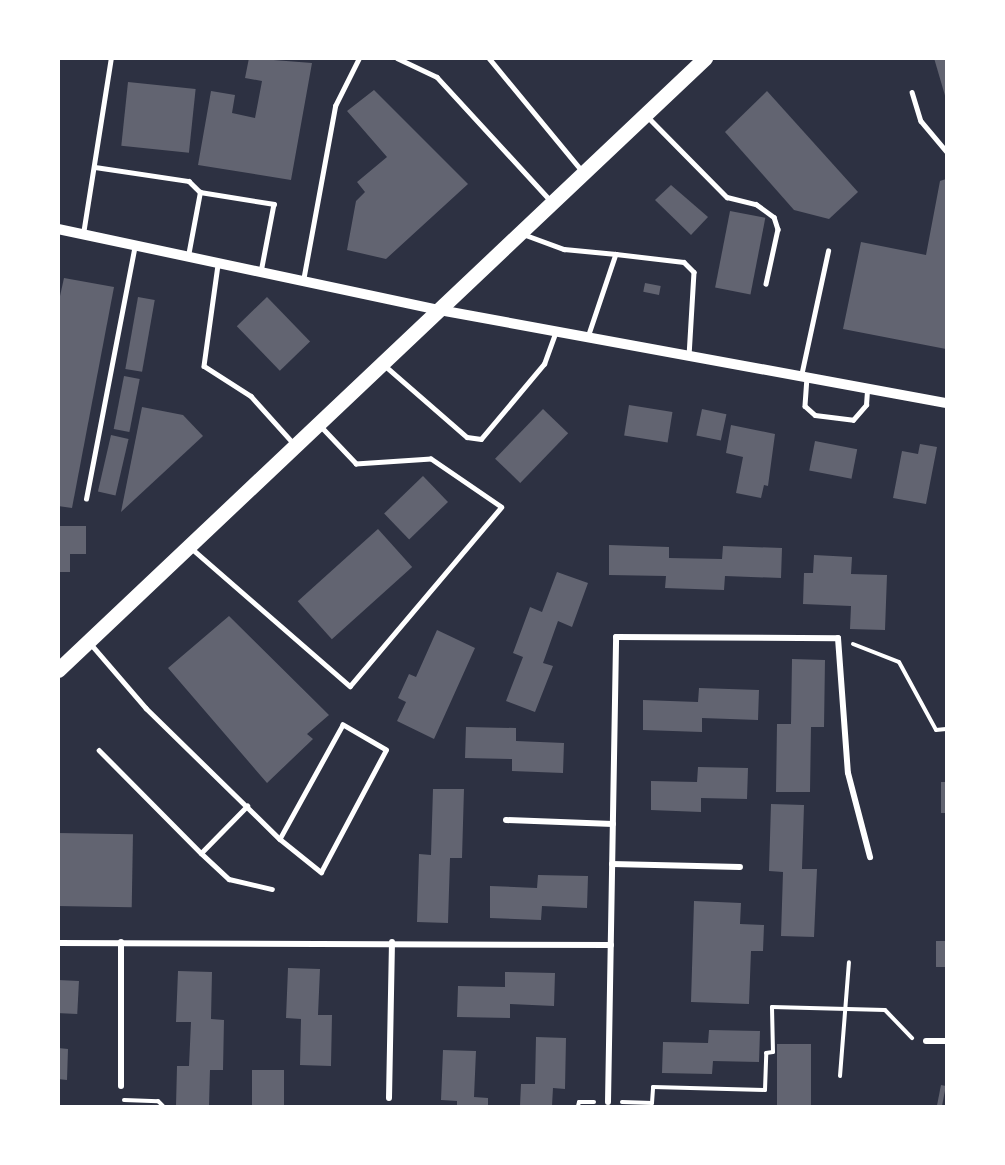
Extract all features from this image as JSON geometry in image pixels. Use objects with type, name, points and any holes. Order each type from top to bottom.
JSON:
[{"type":"main road","points":[[58,669],[434,309],[705,58]]},
{"type":"street","points":[[58,229],[434,309],[946,403]]},
{"type":"street","points":[[608,1102],[616,637],[838,638],[848,773],[870,857]]},
{"type":"street","points":[[506,820],[613,824]]},
{"type":"street","points":[[612,864],[740,867]]},
{"type":"street","points":[[121,942],[121,1086]]},
{"type":"street","points":[[58,943],[392,942],[611,945]]},
{"type":"street","points":[[389,1098],[392,942]]},
{"type":"street","points":[[926,1041],[946,1041]]},
{"type":"lane","points":[[83,234],[111,58]]},
{"type":"lane","points":[[303,281],[335,106],[359,58]]},
{"type":"lane","points":[[397,58],[437,77],[551,201]]},
{"type":"lane","points":[[489,58],[582,171]]},
{"type":"lane","points":[[912,92],[921,121],[946,151]]},
{"type":"lane","points":[[645,114],[727,197],[756,204],[774,217],[778,229],[766,284]]},
{"type":"lane","points":[[95,166],[189,181],[200,192],[274,204],[261,272]]},
{"type":"lane","points":[[188,256],[200,192]]},
{"type":"lane","points":[[518,232],[564,249],[684,262],[694,272],[689,356]]},
{"type":"lane","points":[[86,499],[135,245]]},
{"type":"lane","points":[[828,251],[804,377],[805,406],[815,415],[853,420],[861,414],[867,388]]},
{"type":"lane","points":[[588,337],[616,254]]},
{"type":"lane","points":[[219,263],[204,366],[251,396],[294,444]]},
{"type":"lane","points":[[380,361],[466,437],[481,439],[544,364],[556,332]]},
{"type":"lane","points":[[188,545],[350,686],[501,507],[431,459],[356,464],[316,422]]},
{"type":"lane","points":[[89,640],[146,708],[280,839],[321,872],[386,750],[343,724],[280,839]]},
{"type":"lane","points":[[99,750],[229,879],[272,889]]},
{"type":"lane","points":[[201,853],[247,806]]},
{"type":"path","points":[[838,638],[899,662],[936,730],[946,729]]},
{"type":"path","points":[[840,1076],[849,962]]},
{"type":"path","points":[[578,1107],[579,1102],[652,1102],[653,1087],[765,1090],[766,1053],[773,1052],[772,1007],[846,1007],[885,1010],[920,1046],[926,1041]]},
{"type":"path","points":[[121,1086],[121,1100],[158,1101],[163,1107]]},
{"type":"building","points":[[249,58],[312,63],[291,180],[198,165],[211,91],[235,95],[232,113],[255,118],[262,81],[245,78]]},
{"type":"building","points":[[934,58],[946,58],[946,99]]},
{"type":"building","points":[[128,82],[196,89],[189,153],[121,146]]},
{"type":"building","points":[[374,90],[468,184],[386,259],[347,250],[356,201],[365,192],[357,182],[387,157],[347,111]]},
{"type":"building","points":[[767,91],[858,192],[829,219],[794,210],[725,132]]},
{"type":"building","points":[[946,179],[946,349],[843,329],[861,242],[926,255],[940,181]]},
{"type":"building","points":[[671,185],[708,217],[691,235],[655,200]]},
{"type":"building","points":[[730,211],[765,218],[750,294],[715,288]]},
{"type":"building","points":[[64,278],[114,287],[72,508],[58,506],[58,305]]},
{"type":"building","points":[[645,283],[661,286],[659,295],[643,292]]},
{"type":"building","points":[[138,297],[155,300],[142,372],[125,369]]},
{"type":"building","points":[[267,297],[310,342],[280,371],[237,326]]},
{"type":"building","points":[[124,376],[140,379],[129,432],[114,429]]},
{"type":"building","points":[[629,405],[672,412],[668,443],[624,436]]},
{"type":"building","points":[[142,407],[183,415],[203,436],[121,512]]},
{"type":"building","points":[[543,409],[568,433],[520,483],[495,459]]},
{"type":"building","points":[[702,409],[726,414],[721,441],[696,435]]},
{"type":"building","points":[[731,425],[775,434],[768,486],[764,485],[761,498],[736,493],[743,457],[726,453]]},
{"type":"building","points":[[111,435],[129,439],[115,496],[98,492]]},
{"type":"building","points":[[815,441],[857,449],[851,479],[809,470]]},
{"type":"building","points":[[920,444],[937,447],[926,504],[893,498],[902,451],[918,454]]},
{"type":"building","points":[[423,476],[448,502],[409,539],[384,514]]},
{"type":"building","points":[[58,526],[86,526],[86,554],[70,554],[70,572],[58,572]]},
{"type":"building","points":[[378,529],[412,567],[332,639],[298,601]]},
{"type":"building","points":[[609,545],[669,547],[669,558],[722,559],[723,546],[782,548],[781,578],[725,576],[724,590],[665,588],[666,576],[609,575]]},
{"type":"building","points":[[814,555],[852,557],[851,574],[887,575],[885,630],[850,629],[851,606],[803,604],[804,573],[813,573]]},
{"type":"building","points":[[557,572],[588,583],[572,627],[558,621],[543,663],[553,666],[535,712],[506,701],[523,657],[513,653],[530,607],[542,612]]},
{"type":"building","points":[[229,616],[329,715],[307,734],[313,739],[267,783],[168,668]]},
{"type":"building","points":[[437,630],[475,648],[434,739],[397,721],[406,702],[398,698],[409,674],[416,677]]},
{"type":"building","points":[[792,659],[825,660],[824,727],[811,727],[810,792],[776,792],[777,724],[791,724]]},
{"type":"building","points":[[699,688],[759,690],[758,720],[702,718],[702,732],[643,730],[643,700],[698,702]]},
{"type":"building","points":[[466,727],[516,728],[516,741],[564,743],[563,773],[512,771],[512,759],[465,758]]},
{"type":"building","points":[[698,767],[748,768],[747,799],[701,798],[701,812],[651,810],[651,781],[697,782]]},
{"type":"building","points":[[941,782],[946,782],[946,813],[941,813]]},
{"type":"building","points":[[433,789],[464,789],[462,858],[450,858],[448,923],[417,922],[419,854],[431,855]]},
{"type":"building","points":[[771,804],[804,805],[802,869],[817,869],[814,937],[781,936],[783,872],[769,871]]},
{"type":"building","points":[[58,833],[133,834],[132,907],[58,906]]},
{"type":"building","points":[[538,875],[588,876],[587,908],[542,906],[541,920],[490,918],[490,886],[537,888]]},
{"type":"building","points":[[694,901],[741,903],[740,924],[764,925],[763,951],[751,951],[749,1004],[691,1002]]},
{"type":"building","points":[[936,941],[946,941],[946,967],[936,967]]},
{"type":"building","points":[[288,968],[320,969],[318,1015],[332,1015],[331,1066],[300,1065],[301,1019],[286,1018]]},
{"type":"building","points":[[178,971],[212,972],[211,1019],[224,1020],[223,1070],[210,1070],[209,1106],[176,1106],[177,1066],[189,1066],[191,1022],[176,1022]]},
{"type":"building","points":[[505,972],[555,973],[554,1006],[510,1004],[510,1018],[457,1017],[458,986],[505,987]]},
{"type":"building","points":[[58,980],[79,981],[77,1014],[58,1013]]},
{"type":"building","points":[[709,1030],[760,1031],[759,1062],[713,1061],[712,1074],[662,1073],[663,1042],[708,1043]]},
{"type":"building","points":[[536,1037],[566,1038],[565,1089],[553,1088],[552,1106],[520,1106],[521,1084],[535,1084]]},
{"type":"building","points":[[777,1044],[811,1044],[811,1106],[777,1106]]},
{"type":"building","points":[[58,1048],[68,1049],[67,1080],[58,1079]]},
{"type":"building","points":[[443,1050],[476,1051],[474,1097],[488,1098],[488,1106],[457,1106],[457,1101],[441,1100]]},
{"type":"building","points":[[252,1070],[284,1070],[284,1106],[252,1106]]},
{"type":"building","points":[[941,1085],[946,1086],[942,1106],[937,1106]]}]
